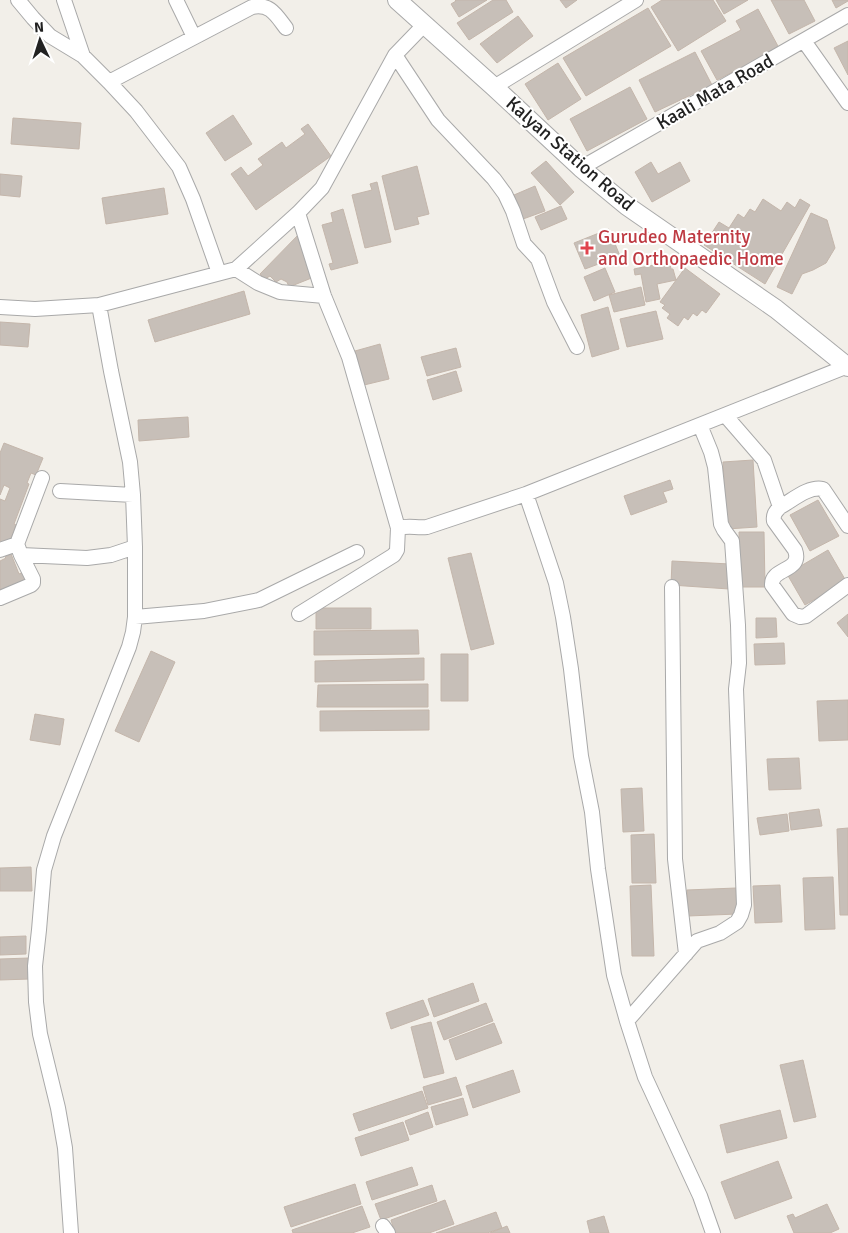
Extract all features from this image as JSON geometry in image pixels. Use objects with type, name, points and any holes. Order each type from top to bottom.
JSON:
[{"type":"street","points":[[18,0],[50,36],[83,56],[109,82],[136,111],[179,167],[186,180],[219,274]]},
{"type":"street","points":[[64,0],[83,56]]},
{"type":"street","points":[[176,0],[194,37]]},
{"type":"street","name":"Kalyan Station Road","points":[[397,0],[581,168],[627,206],[776,309],[848,367]]},
{"type":"street","points":[[494,87],[636,0]]},
{"type":"street","points":[[109,82],[252,7],[266,6],[286,28]]},
{"type":"street","name":"Kaali Mata Road","points":[[581,168],[848,15]]},
{"type":"street","points":[[0,307],[35,309],[99,305],[236,269],[298,213],[322,188],[395,55],[424,25]]},
{"type":"street","points":[[804,41],[848,103]]},
{"type":"street","points":[[395,55],[438,120],[494,179],[505,194],[524,244],[538,258],[554,302],[577,347]]},
{"type":"street","points":[[298,213],[324,296],[349,357],[398,528],[397,550],[394,555],[299,614]]},
{"type":"street","points":[[236,269],[258,283],[280,292],[324,296]]},
{"type":"street","points":[[71,1233],[65,1148],[58,1108],[40,1034],[36,1002],[35,966],[44,870],[54,836],[129,647],[135,618],[133,495],[127,444],[99,305]]},
{"type":"street","points":[[398,528],[408,526],[427,527],[526,494],[848,367]]},
{"type":"street","points":[[725,415],[764,460],[780,507]]},
{"type":"street","points":[[627,1021],[697,941],[720,934],[737,922],[742,914],[744,905],[736,689],[739,663],[738,625],[732,541],[721,524],[715,467],[700,425]]},
{"type":"street","points":[[0,598],[33,583],[33,579],[19,550],[42,478]]},
{"type":"street","points":[[848,526],[823,489],[816,488],[810,490],[780,507],[776,511],[774,521],[794,550],[796,559],[793,564],[774,576],[772,580],[772,585],[793,614],[800,616],[806,616],[848,585]]},
{"type":"street","points":[[60,491],[133,495]]},
{"type":"street","points":[[526,494],[556,583],[563,617],[581,756],[592,812],[598,869],[614,975],[646,1077],[700,1196],[713,1233]]},
{"type":"street","points":[[0,550],[19,550],[88,558],[111,555],[135,547]]},
{"type":"street","points":[[135,618],[204,611],[260,600],[357,552]]},
{"type":"street","points":[[672,587],[675,859],[686,954]]},
{"type":"building","points":[[455,0],[487,0],[459,17],[451,4]]},
{"type":"building","points":[[493,0],[506,0],[513,12],[469,40],[457,23]]},
{"type":"building","points":[[560,0],[577,0],[566,8]]},
{"type":"building","points":[[662,0],[713,0],[726,21],[678,51],[651,7]]},
{"type":"building","points":[[716,0],[748,0],[724,14]]},
{"type":"building","points":[[771,0],[804,0],[815,21],[789,34]]},
{"type":"building","points":[[832,0],[848,0],[848,1],[836,8]]},
{"type":"building","points":[[648,8],[671,46],[586,96],[563,58]]},
{"type":"building","points":[[758,9],[779,48],[717,80],[701,51],[741,30],[736,21]]},
{"type":"building","points":[[518,16],[533,36],[497,63],[480,44]]},
{"type":"building","points":[[848,41],[848,75],[834,48]]},
{"type":"building","points":[[695,52],[712,85],[655,112],[639,80]]},
{"type":"building","points":[[558,63],[581,99],[548,120],[525,84]]},
{"type":"building","points":[[630,87],[647,119],[587,151],[570,119]]},
{"type":"building","points":[[233,115],[252,144],[225,161],[206,133]]},
{"type":"building","points":[[13,118],[81,123],[79,149],[11,144]]},
{"type":"building","points":[[308,124],[331,156],[256,210],[231,174],[241,167],[248,176],[263,165],[258,159],[282,142],[286,148],[305,134],[301,129]]},
{"type":"building","points":[[546,161],[574,192],[560,205],[531,173]]},
{"type":"building","points":[[651,162],[658,174],[680,162],[690,181],[652,202],[635,172]]},
{"type":"building","points":[[417,166],[429,214],[417,217],[419,224],[395,230],[382,176]]},
{"type":"building","points":[[0,174],[22,176],[20,197],[0,195]]},
{"type":"building","points":[[377,182],[391,242],[365,248],[352,195],[372,190],[370,184]]},
{"type":"building","points":[[535,186],[545,211],[523,219],[514,195]]},
{"type":"building","points":[[164,188],[168,214],[106,224],[102,198]]},
{"type":"building","points":[[763,199],[781,211],[787,202],[795,208],[800,199],[810,205],[765,284],[704,245],[719,222],[729,228],[738,214],[744,218],[750,209],[755,212]]},
{"type":"building","points":[[561,206],[567,219],[541,230],[535,217]]},
{"type":"building","points":[[343,209],[358,263],[331,270],[329,264],[333,263],[322,225],[333,222],[331,213]]},
{"type":"building","points":[[811,213],[827,220],[835,248],[826,263],[802,274],[792,294],[777,287]]},
{"type":"building","points":[[609,229],[620,256],[585,269],[574,243]]},
{"type":"building","points":[[301,232],[314,277],[289,287],[287,282],[281,279],[276,282],[270,276],[265,279],[260,274]]},
{"type":"building","points":[[663,263],[663,265],[670,264],[676,280],[657,284],[660,299],[646,302],[641,274],[635,275],[634,269]]},
{"type":"building","points":[[605,268],[615,292],[594,301],[584,277]]},
{"type":"building","points":[[685,268],[720,294],[706,313],[702,310],[697,316],[693,313],[688,320],[684,317],[678,326],[667,318],[670,314],[662,308],[665,305],[660,302]]},
{"type":"building","points":[[641,287],[645,305],[614,312],[609,295]]},
{"type":"building","points":[[244,291],[250,314],[155,342],[148,320]]},
{"type":"building","points":[[608,307],[619,349],[592,357],[581,315]]},
{"type":"building","points":[[656,311],[663,339],[627,347],[620,319]]},
{"type":"building","points":[[0,322],[30,324],[28,347],[0,345]]},
{"type":"building","points":[[380,344],[389,379],[364,385],[355,351]]},
{"type":"building","points":[[456,348],[461,367],[427,376],[421,357]]},
{"type":"building","points":[[456,371],[462,391],[433,400],[427,380]]},
{"type":"building","points":[[188,417],[189,437],[139,441],[138,420]]},
{"type":"building","points":[[4,443],[43,458],[36,475],[31,473],[27,483],[29,484],[14,524],[16,525],[9,544],[0,541],[0,499],[5,501],[10,488],[4,485],[0,495],[0,453]]},
{"type":"building","points":[[753,460],[757,527],[727,529],[723,462]]},
{"type":"building","points":[[670,480],[673,489],[663,492],[667,502],[631,515],[624,496]]},
{"type":"building","points":[[818,500],[839,536],[810,551],[790,515]]},
{"type":"building","points":[[739,532],[764,532],[765,587],[740,587]]},
{"type":"building","points":[[828,550],[846,581],[805,605],[787,574]]},
{"type":"building","points":[[471,553],[494,644],[471,650],[448,558]]},
{"type":"building","points":[[11,554],[19,574],[24,572],[28,581],[0,593],[0,561]]},
{"type":"building","points":[[672,561],[730,564],[729,589],[671,585]]},
{"type":"building","points":[[316,608],[371,608],[371,629],[316,629]]},
{"type":"building","points":[[848,614],[848,637],[837,623]]},
{"type":"building","points":[[756,618],[776,618],[777,637],[756,638]]},
{"type":"building","points":[[418,630],[419,654],[314,655],[314,631]]},
{"type":"building","points":[[784,643],[785,664],[755,665],[754,644]]},
{"type":"building","points":[[151,651],[175,662],[139,742],[115,731]]},
{"type":"building","points":[[441,654],[468,654],[468,701],[441,701]]},
{"type":"building","points":[[424,658],[424,680],[315,682],[315,661]]},
{"type":"building","points":[[428,684],[428,707],[317,707],[318,685]]},
{"type":"building","points":[[848,700],[848,740],[819,741],[817,701]]},
{"type":"building","points":[[429,710],[429,730],[320,731],[320,711]]},
{"type":"building","points":[[35,714],[64,719],[60,745],[30,740]]},
{"type":"building","points":[[799,758],[801,789],[769,790],[767,759]]},
{"type":"building","points":[[642,788],[644,831],[623,832],[621,789]]},
{"type":"building","points":[[819,809],[822,826],[791,830],[789,813]]},
{"type":"building","points":[[787,814],[789,831],[760,835],[757,818]]},
{"type":"building","points":[[848,828],[848,915],[840,915],[837,829]]},
{"type":"building","points":[[654,834],[656,883],[632,883],[631,835]]},
{"type":"building","points":[[31,867],[32,891],[0,891],[0,868]]},
{"type":"building","points":[[833,877],[835,929],[805,930],[803,878]]},
{"type":"building","points":[[651,885],[654,956],[632,956],[630,886]]},
{"type":"building","points":[[780,885],[782,922],[755,923],[753,886]]},
{"type":"building","points":[[736,888],[737,914],[688,916],[687,890]]},
{"type":"building","points":[[26,936],[26,954],[0,955],[0,937]]},
{"type":"building","points":[[29,958],[30,979],[0,980],[0,959]]},
{"type":"building","points":[[473,983],[479,1001],[434,1017],[428,999]]},
{"type":"building","points":[[423,1000],[429,1015],[391,1029],[386,1013]]},
{"type":"building","points":[[486,1003],[493,1021],[444,1040],[437,1022]]},
{"type":"building","points":[[431,1022],[444,1073],[424,1078],[411,1027]]},
{"type":"building","points":[[494,1023],[502,1043],[456,1060],[449,1040]]},
{"type":"building","points":[[803,1060],[816,1117],[794,1122],[780,1065]]},
{"type":"building","points":[[513,1070],[520,1092],[473,1108],[466,1086]]},
{"type":"building","points":[[456,1077],[462,1095],[428,1105],[423,1087]]},
{"type":"building","points":[[422,1091],[428,1108],[359,1131],[353,1114]]},
{"type":"building","points":[[463,1098],[468,1115],[436,1125],[431,1107]]},
{"type":"building","points":[[780,1110],[787,1138],[727,1153],[720,1125]]},
{"type":"building","points":[[428,1112],[433,1127],[410,1135],[405,1121]]},
{"type":"building","points":[[403,1122],[409,1140],[361,1156],[355,1138]]},
{"type":"building","points":[[778,1161],[792,1198],[735,1219],[721,1182]]},
{"type":"building","points":[[412,1167],[418,1185],[372,1200],[366,1182]]},
{"type":"building","points":[[355,1184],[361,1204],[291,1227],[284,1207]]},
{"type":"building","points":[[432,1185],[437,1201],[381,1220],[375,1204]]},
{"type":"building","points":[[445,1200],[454,1224],[429,1233],[395,1233],[391,1220]]},
{"type":"building","points":[[827,1204],[839,1229],[830,1233],[794,1233],[787,1216],[793,1214],[795,1218]]},
{"type":"building","points":[[362,1206],[370,1227],[352,1233],[293,1233],[292,1230]]},
{"type":"building","points":[[496,1212],[502,1228],[487,1233],[436,1233]]},
{"type":"building","points":[[604,1216],[609,1233],[590,1233],[587,1221]]},
{"type":"building","points":[[507,1226],[510,1233],[490,1233]]},
{"type":"place","name":"Gurudeo Maternity and Orthopaedic Home","points":[[587,248]]}]
